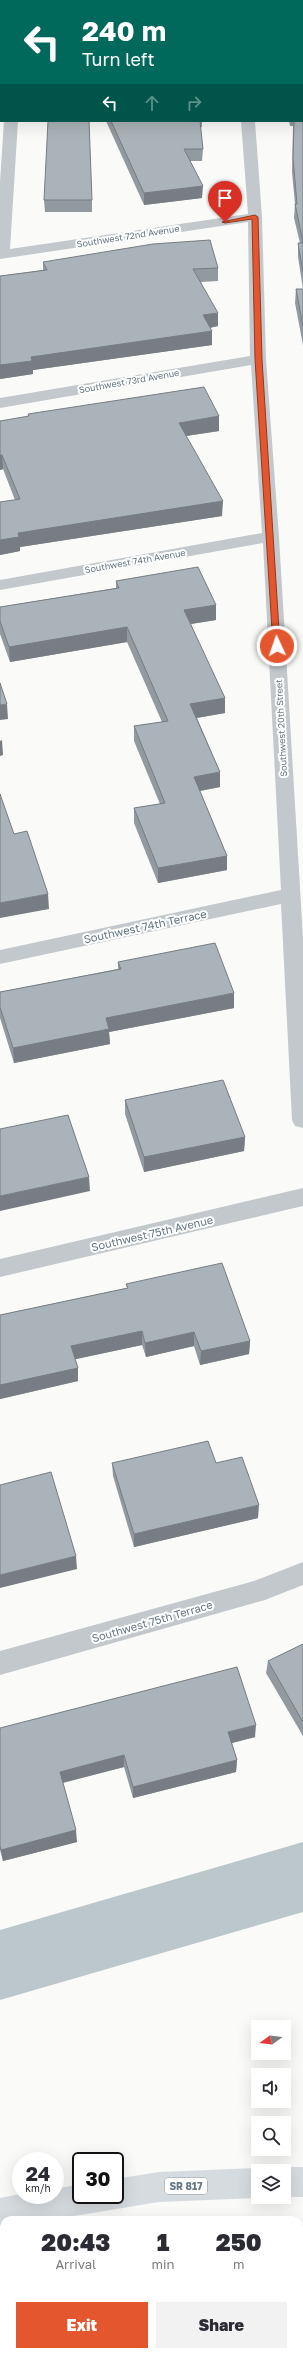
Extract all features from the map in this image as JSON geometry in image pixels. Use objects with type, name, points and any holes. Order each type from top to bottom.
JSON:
[{"type":"main road","points":[[291,2182],[303,2182]]},
{"type":"main road","name":"SR 817","points":[[124,2193],[159,2187],[251,2183]]},
{"type":"main road","points":[[0,2213],[72,2201]]},
{"type":"street","points":[[1,255],[11,122]]},
{"type":"street","name":"Southwest 20th Street","points":[[248,122],[255,217],[258,359],[271,537],[303,1120]]},
{"type":"street","name":"Southwest 72nd Avenue","points":[[1,255],[255,217]]},
{"type":"street","name":"Southwest 73rd Avenue","points":[[0,403],[258,359]]},
{"type":"street","name":"Southwest 74th Avenue","points":[[0,585],[271,537]]},
{"type":"street","name":"Southwest 74th Terrace","points":[[0,957],[290,895]]},
{"type":"street","name":"Southwest 75th Avenue","points":[[0,1268],[303,1197]]},
{"type":"street","name":"Southwest 75th Terrace","points":[[0,1663],[256,1592],[303,1573]]},
{"type":"shaded area","points":[[303,1842],[303,1912],[0,2000],[0,1930]]},
{"type":"building","points":[[48,122],[89,122],[92,200],[44,200]]},
{"type":"building","points":[[111,122],[200,122],[203,149],[184,149],[203,186],[144,193]]},
{"type":"building","points":[[294,122],[303,122],[303,242],[295,204],[297,204],[293,158]]},
{"type":"building","points":[[210,240],[218,268],[193,269],[218,313],[203,315],[212,331],[31,357],[32,361],[0,365],[0,276],[47,270],[43,262],[153,244]]},
{"type":"building","points":[[298,243],[303,243],[303,272]]},
{"type":"building","points":[[296,289],[303,289],[303,326]]},
{"type":"building","points":[[204,387],[219,416],[179,423],[223,501],[18,533],[19,537],[0,540],[0,502],[20,499],[2,455],[0,455],[0,421],[29,416],[28,414]]},
{"type":"building","points":[[198,567],[216,605],[184,610],[225,698],[190,704],[220,772],[194,777],[227,856],[158,868],[134,808],[165,803],[134,726],[168,721],[127,627],[9,647],[0,621],[0,607],[119,588],[116,581]]},
{"type":"building","points":[[0,683],[7,704],[0,705]]},
{"type":"building","points":[[0,794],[14,834],[27,831],[48,894],[0,903]]},
{"type":"building","points":[[215,943],[234,993],[106,1018],[109,1029],[13,1048],[0,1007],[0,992],[121,969],[118,962]]},
{"type":"building","points":[[223,1080],[245,1137],[144,1157],[125,1100]]},
{"type":"building","points":[[68,1115],[89,1177],[0,1196],[0,1129]]},
{"type":"building","points":[[222,1263],[250,1341],[201,1351],[194,1332],[145,1343],[142,1331],[71,1346],[78,1368],[0,1385],[0,1315],[128,1288],[126,1284]]},
{"type":"building","points":[[208,1441],[216,1463],[242,1457],[259,1505],[134,1534],[112,1463]]},
{"type":"building","points":[[51,1472],[76,1556],[0,1575],[0,1485]]},
{"type":"building","points":[[303,1644],[303,1722],[268,1661]]},
{"type":"building","points":[[237,1667],[256,1725],[228,1732],[237,1760],[133,1787],[124,1755],[60,1772],[76,1830],[1,1850],[0,1728]]},
{"type":"route","points":[[225,222],[255,217],[258,359],[271,537],[277,646]]}]
